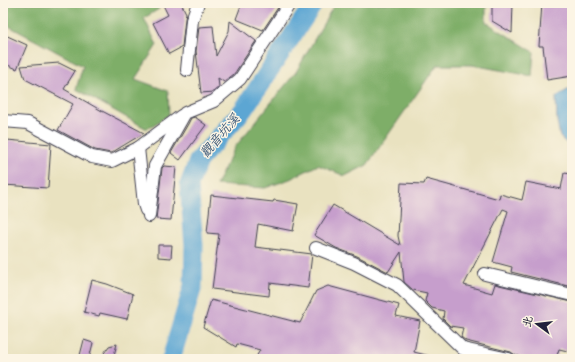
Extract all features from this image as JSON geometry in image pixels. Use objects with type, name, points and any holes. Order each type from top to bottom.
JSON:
[{"type":"lane","points":[[187,70],[192,20],[198,3]]},
{"type":"lane","points":[[3,121],[28,123],[92,157],[112,161],[138,148],[185,113],[214,101],[240,79],[290,3]]},
{"type":"lane","points":[[138,148],[144,204],[149,216],[155,166],[185,113]]},
{"type":"lane","points":[[316,248],[354,263],[397,285],[463,349],[509,359]]},
{"type":"lane","points":[[485,274],[572,295]]},
{"type":"green space","points":[[3,3],[156,3],[159,9],[144,18],[157,45],[135,79],[168,91],[169,115],[147,129],[76,89],[83,66],[3,23]]},
{"type":"green space","points":[[335,3],[486,3],[486,22],[534,52],[532,76],[472,65],[437,65],[367,165],[345,176],[318,165],[290,179],[265,188],[216,185],[235,147],[296,72]]},
{"type":"water","points":[[569,89],[572,89],[572,143],[568,145],[560,137],[557,121],[556,97]]},
{"type":"building","points":[[162,3],[181,3],[186,13],[182,47],[169,54],[153,23],[168,15]]},
{"type":"building","points":[[242,3],[281,3],[263,30],[236,19]]},
{"type":"building","points":[[492,3],[513,3],[512,33],[492,21]]},
{"type":"building","points":[[542,3],[572,3],[572,76],[547,80],[543,46],[539,46]]},
{"type":"building","points":[[230,21],[256,41],[234,74],[224,82],[218,78],[219,87],[213,92],[201,93],[196,51],[199,27],[213,26],[216,56],[229,31]]},
{"type":"building","points":[[3,34],[27,45],[17,69],[3,63]]},
{"type":"building","points":[[59,63],[75,71],[64,89],[144,133],[111,153],[95,150],[58,130],[73,104],[25,79],[21,66]]},
{"type":"building","points":[[195,117],[206,125],[180,160],[171,153],[191,118]]},
{"type":"building","points":[[7,140],[51,144],[48,188],[4,185]]},
{"type":"building","points":[[164,166],[176,167],[171,220],[156,219],[162,168]]},
{"type":"building","points":[[564,173],[572,174],[572,287],[511,272],[512,267],[493,262],[508,211],[503,209],[464,285],[492,293],[495,284],[572,302],[572,352],[559,349],[556,359],[529,359],[515,355],[511,352],[466,341],[461,337],[463,328],[450,326],[443,319],[444,311],[432,308],[425,301],[427,293],[413,290],[404,282],[401,252],[388,272],[357,256],[336,248],[314,235],[333,205],[400,245],[398,236],[401,183],[424,184],[426,179],[499,199],[500,194],[522,200],[526,182],[561,189]]},
{"type":"building","points":[[211,195],[273,202],[274,200],[298,204],[293,231],[258,224],[255,247],[312,254],[308,288],[270,283],[269,296],[212,289],[219,234],[207,233]]},
{"type":"building","points":[[158,245],[172,245],[171,258],[158,257]]},
{"type":"building","points":[[92,280],[133,294],[127,319],[100,313],[99,316],[84,312]]},
{"type":"building","points":[[328,286],[399,305],[396,316],[420,321],[414,352],[430,356],[429,359],[255,359],[260,350],[237,344],[236,347],[203,327],[211,300],[300,323],[316,291]]},
{"type":"building","points":[[84,340],[93,343],[89,359],[79,359]]},
{"type":"building","points":[[117,344],[113,359],[100,359],[109,346]]},
{"type":"waterway","name":"觀音坑溪","points":[[171,359],[193,286],[194,245],[189,185],[198,161],[243,110],[314,3]]}]
